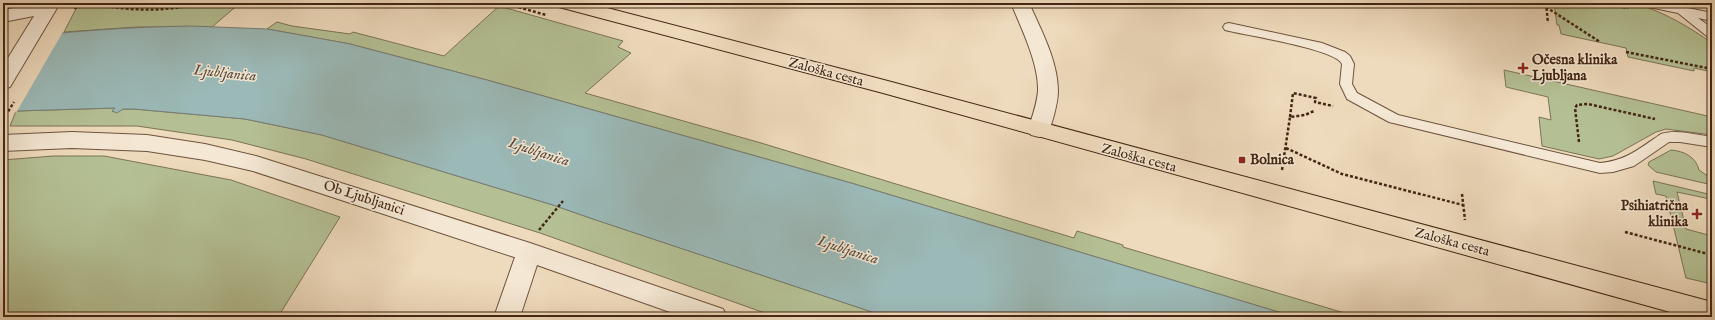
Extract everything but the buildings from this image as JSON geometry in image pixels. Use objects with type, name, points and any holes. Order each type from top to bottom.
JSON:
[{"type":"main road","name":"Zaloška cesta","points":[[566,3],[775,58],[1712,313]]},
{"type":"street","points":[[1020,3],[1031,29],[1047,77],[1048,92],[1039,130]]},
{"type":"street","points":[[3,16],[56,7]]},
{"type":"street","points":[[3,82],[37,26],[56,7]]},
{"type":"street","name":"Ob Ljubljanici","points":[[3,143],[108,141],[147,143],[205,152],[256,164],[526,251],[714,317]]},
{"type":"street","points":[[507,317],[526,251]]},
{"type":"lane","points":[[1648,3],[1712,17]]},
{"type":"lane","points":[[1679,10],[1712,34]]},
{"type":"lane","points":[[1229,27],[1322,47],[1341,55],[1346,59],[1348,64],[1346,84],[1352,96],[1394,119],[1581,164],[1600,168],[1619,166],[1629,162],[1666,137],[1680,137],[1712,142]]},
{"type":"path","points":[[56,7],[101,3]]},
{"type":"path","points":[[96,4],[115,9],[136,10],[170,8],[205,3]]},
{"type":"path","points":[[1546,3],[1548,22]]},
{"type":"path","points":[[1546,7],[1600,42]]},
{"type":"path","points":[[1626,52],[1712,69]]},
{"type":"path","points":[[1281,177],[1293,93],[1316,98],[1315,102],[1336,107]]},
{"type":"path","points":[[1581,164],[1575,108],[1577,105],[1588,104],[1659,120]]},
{"type":"path","points":[[1290,117],[1305,115],[1314,111]]},
{"type":"path","points":[[1286,148],[1342,174],[1463,205]]},
{"type":"path","points":[[1462,194],[1465,223]]},
{"type":"path","points":[[526,251],[563,201]]},
{"type":"path","points":[[1625,232],[1712,255]]},
{"type":"green space","points":[[79,3],[240,3],[212,27],[137,27],[64,32]]},
{"type":"green space","points":[[1554,3],[1625,3],[1659,12],[1693,30],[1712,43],[1712,72],[1694,68],[1694,71],[1628,57],[1626,48],[1561,34],[1559,25],[1557,25]]},
{"type":"green space","points":[[499,6],[623,41],[618,47],[631,53],[585,93],[761,143],[1074,238],[1077,231],[1123,245],[1123,247],[1358,317],[1295,317],[851,183],[487,80],[350,44],[267,29],[277,22],[292,26],[350,34],[353,32],[444,56]]},
{"type":"green space","points":[[1504,70],[1712,117],[1712,135],[1666,129],[1656,132],[1613,156],[1599,159],[1542,146],[1539,117],[1551,120],[1548,97],[1506,87]]},
{"type":"green space","points":[[116,108],[112,111],[134,109],[245,119],[322,135],[553,205],[887,317],[776,317],[540,233],[306,159],[232,140],[137,126],[10,126],[16,111]]},
{"type":"green space","points":[[1671,150],[1685,153],[1692,158],[1699,170],[1712,179],[1712,185],[1656,172],[1648,165],[1649,162]]},
{"type":"green space","points":[[53,156],[104,156],[231,180],[340,217],[278,317],[11,317],[3,310],[3,160]]},
{"type":"green space","points":[[1653,181],[1708,194],[1710,199],[1677,192],[1686,229],[1712,236],[1712,284],[1686,278],[1666,196],[1656,194]]},
{"type":"water","name":"Ljubljanica","points":[[192,26],[267,29],[312,37],[350,44],[487,80],[851,183],[1295,317],[887,317],[553,205],[322,135],[245,119],[134,109],[123,109],[117,113],[112,111],[115,108],[16,111],[21,102],[3,40],[97,30]]},
{"type":"pier","points":[[64,30],[16,113],[14,110],[18,104],[3,106],[3,38]]},
{"type":"place","name":"Očesna klinika Ljubljana","points":[[1523,68]]},
{"type":"place","name":"Bolnica","points":[[1242,160]]},
{"type":"place","name":"Psihiatrična klinika","points":[[1697,214]]}]
